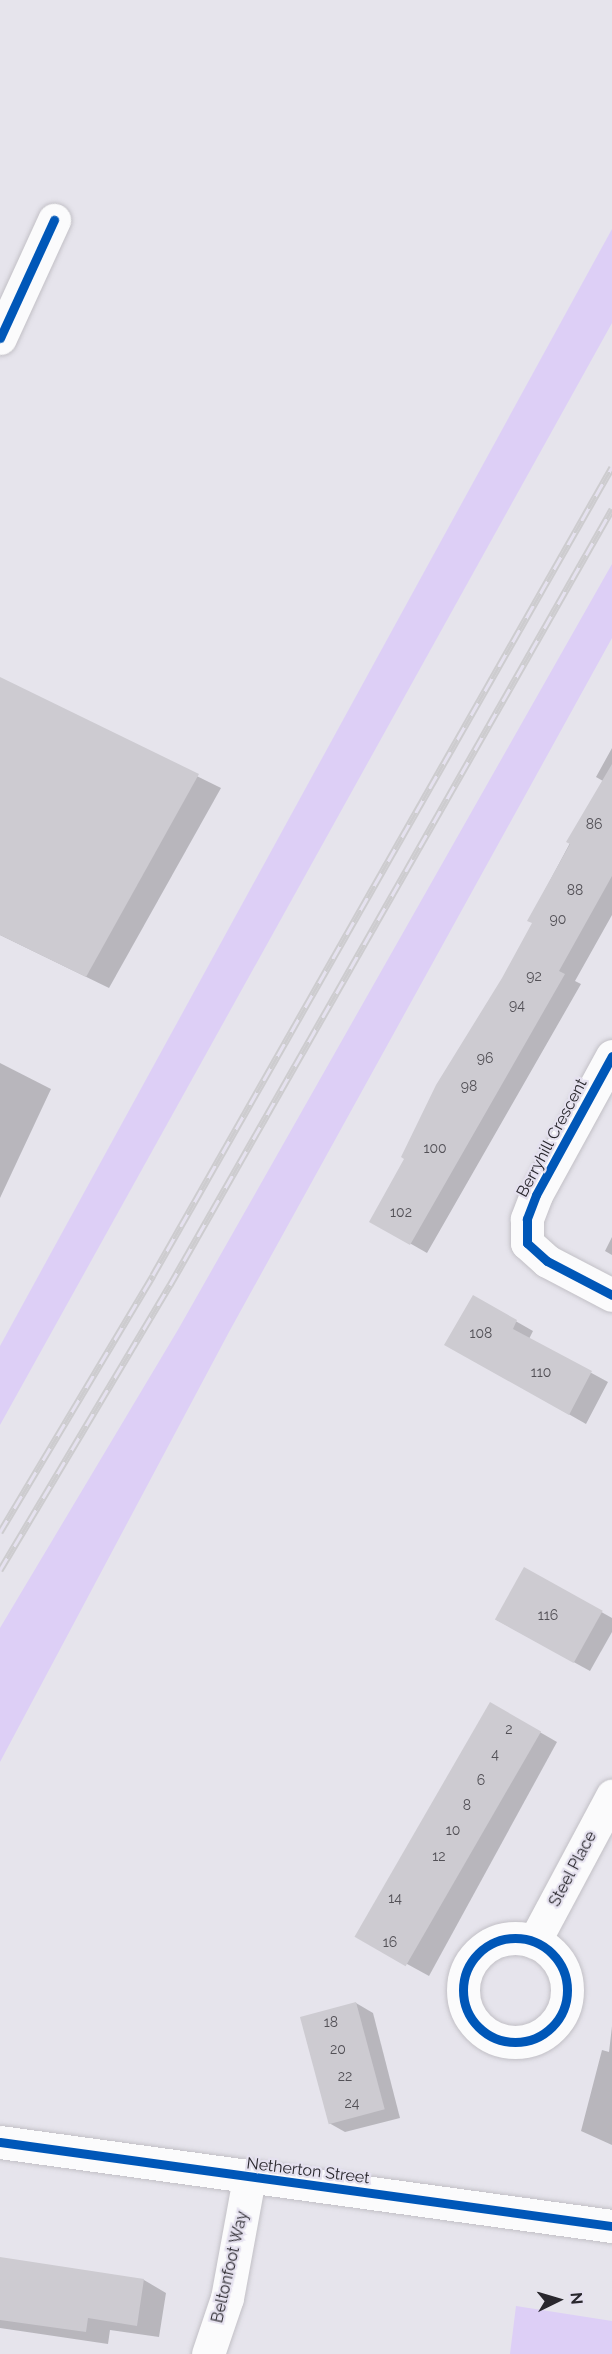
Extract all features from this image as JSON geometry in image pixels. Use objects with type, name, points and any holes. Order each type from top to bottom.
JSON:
[{"type":"street","points":[[0,338],[54,220]]},
{"type":"street","name":"Berryhill Crescent","points":[[612,1056],[536,1196],[527,1219],[527,1243],[547,1261],[612,1295]]},
{"type":"street","name":"Steel Place","points":[[534,1942],[612,1796]]},
{"type":"street","name":"Netherton Street","points":[[0,2142],[249,2178],[612,2226]]},
{"type":"street","name":"Beltonfoot Way","points":[[208,2354],[227,2298],[249,2178]]},
{"type":"shaded area","points":[[612,229],[612,323],[0,1425],[0,1346]]},
{"type":"shaded area","points":[[612,564],[612,638],[229,1332],[0,1762],[0,1628],[179,1328]]},
{"type":"shaded area","points":[[516,2306],[612,2321],[612,2354],[510,2354]]},
{"type":"building","points":[[0,677],[199,774],[86,977],[0,935]]},
{"type":"building","points":[[612,764],[612,876],[559,971],[565,974],[410,1245],[369,1222],[404,1159],[401,1157],[436,1085],[502,978],[532,923],[527,921],[570,844],[566,842]]},
{"type":"building","points":[[473,1295],[517,1320],[513,1329],[592,1371],[569,1415],[444,1345]]},
{"type":"building","points":[[524,1567],[603,1611],[574,1663],[495,1619]]},
{"type":"building","points":[[490,1702],[541,1732],[406,1966],[354,1937]]},
{"type":"building","points":[[356,2002],[385,2109],[329,2124],[300,2017]]},
{"type":"building","points":[[0,2257],[144,2279],[137,2326],[88,2318],[86,2332],[0,2320]]},
{"type":"railway","points":[[0,1532],[153,1275],[612,467]]},
{"type":"railway","points":[[0,1570],[170,1285],[612,509]]},
{"type":"cycle path","points":[[0,338],[54,220]]},
{"type":"cycle path","points":[[612,1056],[536,1195],[527,1219],[527,1243],[547,1261],[612,1295]]},
{"type":"cycle path","points":[[515,1938],[535,1942],[552,1953],[563,1970],[567,1990],[563,2010],[552,2027],[535,2038],[515,2042],[495,2038],[478,2027],[467,2010],[463,1990],[467,1970],[478,1953],[495,1942],[515,1938]]},
{"type":"cycle path","points":[[0,2142],[612,2226]]}]
